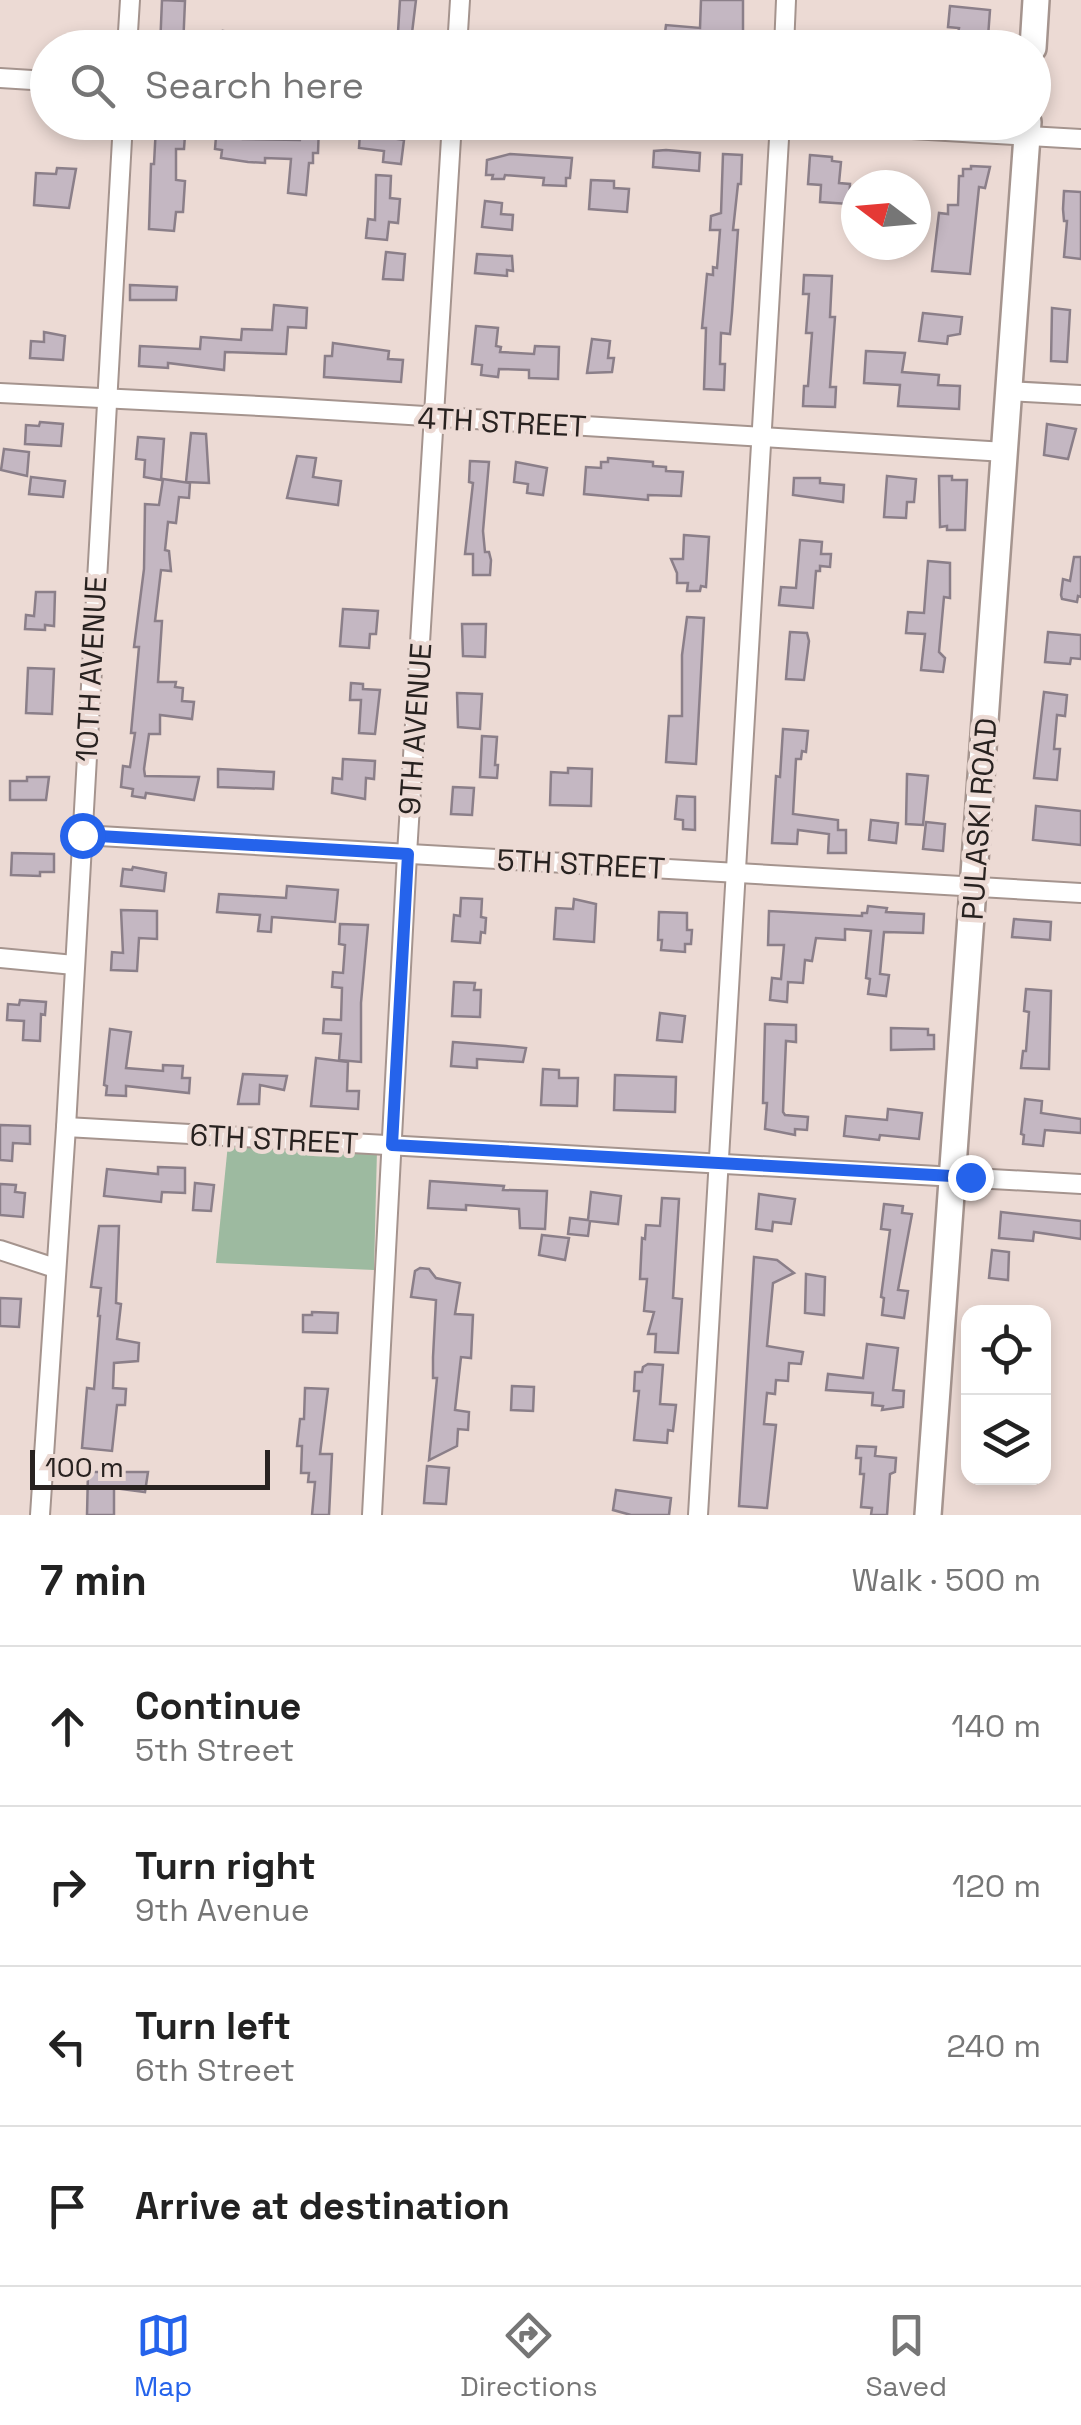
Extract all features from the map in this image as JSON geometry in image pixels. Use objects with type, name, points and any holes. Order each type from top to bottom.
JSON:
[{"type":"main road","points":[[1034,30],[1036,0]]},
{"type":"main road","name":"PULASKI ROAD","points":[[928,1515],[1027,140]]},
{"type":"street","points":[[129,30],[130,0]]},
{"type":"street","points":[[458,30],[460,0]]},
{"type":"street","points":[[785,30],[786,0]]},
{"type":"street","points":[[0,78],[30,80]]},
{"type":"street","points":[[1051,133],[1081,138]]},
{"type":"street","name":"10TH AVENUE","points":[[40,1515],[122,140]]},
{"type":"street","name":"9TH AVENUE","points":[[372,1515],[451,140]]},
{"type":"street","points":[[698,1515],[779,140]]},
{"type":"street","points":[[1010,391],[1081,395]]},
{"type":"street","name":"4TH STREET","points":[[0,393],[1005,452]]},
{"type":"street","name":"5TH STREET","points":[[82,835],[1081,893]]},
{"type":"street","points":[[0,958],[74,965]]},
{"type":"street","name":"6TH STREET","points":[[66,1126],[1081,1184]]},
{"type":"street","points":[[0,1250],[54,1268]]},
{"type":"green space","points":[[228,1144],[377,1150],[374,1270],[216,1263]]},
{"type":"building","points":[[162,0],[185,1],[184,30],[161,30]]},
{"type":"building","points":[[400,0],[416,0],[412,30],[398,30]]},
{"type":"building","points":[[701,0],[743,0],[743,30],[665,30],[666,25],[700,28]]},
{"type":"building","points":[[950,6],[990,10],[989,30],[948,27]]},
{"type":"building","points":[[155,140],[185,140],[184,149],[176,149],[176,180],[185,181],[183,212],[176,212],[174,231],[149,229]]},
{"type":"building","points":[[216,140],[318,140],[318,153],[313,153],[313,163],[309,163],[306,195],[288,193],[291,159],[248,162],[221,158],[222,150],[215,149]]},
{"type":"building","points":[[360,140],[404,140],[401,164],[383,162],[384,151],[359,148]]},
{"type":"building","points":[[654,151],[700,153],[699,171],[653,167]]},
{"type":"building","points":[[510,154],[572,158],[570,178],[566,178],[566,186],[543,185],[544,178],[505,175],[504,179],[492,179],[493,175],[486,175],[487,160]]},
{"type":"building","points":[[723,154],[742,155],[733,230],[738,230],[730,334],[721,333],[724,390],[704,389],[706,328],[702,328],[707,274],[713,275],[713,267],[717,268],[720,230],[710,230],[711,216],[721,213]]},
{"type":"building","points":[[810,155],[841,162],[841,203],[820,202],[821,185],[808,184]]},
{"type":"building","points":[[971,166],[990,167],[985,188],[979,187],[970,274],[932,271],[939,213],[948,214],[948,205],[958,205],[959,176]]},
{"type":"building","points":[[57,168],[76,169],[69,208],[34,205],[36,173],[56,174]]},
{"type":"building","points":[[376,175],[391,176],[390,198],[400,199],[398,223],[389,222],[387,240],[366,238],[368,219],[375,220]]},
{"type":"building","points":[[591,180],[614,181],[614,188],[629,189],[627,212],[589,209]]},
{"type":"building","points":[[1064,191],[1081,192],[1081,259],[1064,257]]},
{"type":"building","points":[[485,201],[502,203],[501,214],[513,215],[512,230],[482,227]]},
{"type":"building","points":[[386,252],[405,254],[403,280],[383,279]]},
{"type":"building","points":[[477,254],[512,256],[513,271],[507,270],[507,276],[475,273]]},
{"type":"building","points":[[804,275],[832,276],[830,317],[835,317],[830,387],[836,387],[835,407],[803,406],[812,333],[806,333],[809,294],[803,294]]},
{"type":"building","points":[[130,285],[177,287],[176,300],[130,300]]},
{"type":"building","points":[[274,305],[307,308],[306,328],[288,327],[286,354],[225,352],[224,370],[168,363],[168,368],[139,366],[140,346],[200,349],[201,337],[241,340],[242,329],[272,330]]},
{"type":"building","points":[[1052,308],[1070,310],[1067,362],[1051,361]]},
{"type":"building","points":[[923,313],[962,317],[960,334],[948,336],[947,344],[919,341]]},
{"type":"building","points":[[476,326],[498,328],[496,346],[501,347],[500,352],[534,354],[535,346],[559,347],[558,379],[529,378],[529,370],[499,369],[498,377],[481,375],[482,365],[472,364]]},
{"type":"building","points":[[44,332],[65,336],[63,360],[30,358],[31,341],[44,342]]},
{"type":"building","points":[[592,339],[610,341],[608,358],[614,358],[612,372],[587,373]]},
{"type":"building","points":[[333,343],[389,351],[388,359],[403,360],[401,382],[324,377],[325,356],[332,356]]},
{"type":"building","points":[[866,351],[905,353],[902,372],[939,375],[938,385],[960,386],[959,409],[898,406],[900,385],[864,383]]},
{"type":"building","points":[[40,422],[63,424],[61,446],[25,444],[26,425],[39,426]]},
{"type":"building","points":[[1047,424],[1076,429],[1068,459],[1044,455]]},
{"type":"building","points":[[191,433],[206,434],[209,483],[186,482]]},
{"type":"building","points":[[138,437],[164,439],[161,480],[144,477],[145,460],[136,459]]},
{"type":"building","points":[[4,449],[29,452],[27,476],[1,470]]},
{"type":"building","points":[[297,456],[316,458],[313,477],[341,481],[338,505],[287,498]]},
{"type":"building","points":[[608,458],[653,462],[653,466],[666,467],[666,471],[683,472],[681,496],[648,495],[648,500],[584,494],[586,467],[601,468],[601,462],[608,462]]},
{"type":"building","points":[[470,461],[489,462],[483,531],[485,552],[489,552],[491,560],[490,575],[473,575],[473,554],[465,554],[473,483],[469,482]]},
{"type":"building","points":[[516,462],[547,468],[543,495],[527,493],[528,484],[514,482]]},
{"type":"building","points":[[887,476],[916,479],[914,502],[907,502],[906,518],[884,517]]},
{"type":"building","points":[[939,476],[967,480],[965,530],[940,527]]},
{"type":"building","points":[[31,477],[65,481],[63,497],[29,494]]},
{"type":"building","points":[[794,478],[820,478],[820,483],[844,485],[843,502],[793,495]]},
{"type":"building","points":[[163,479],[190,483],[189,498],[179,497],[176,523],[168,522],[165,550],[169,551],[171,571],[161,570],[155,621],[162,621],[158,682],[176,682],[175,687],[183,688],[182,701],[194,702],[192,719],[160,715],[160,734],[149,734],[144,769],[145,776],[199,777],[194,800],[146,793],[145,798],[132,796],[133,789],[121,787],[123,766],[130,767],[135,733],[131,733],[139,647],[134,647],[144,569],[145,504],[159,505]]},
{"type":"building","points":[[684,535],[709,537],[706,587],[701,586],[700,591],[687,591],[688,583],[677,583],[671,559],[683,559]]},
{"type":"building","points":[[800,540],[822,542],[821,554],[831,554],[830,567],[820,566],[820,571],[816,571],[813,608],[779,605],[781,587],[796,588]]},
{"type":"building","points":[[1074,557],[1081,557],[1081,597],[1077,602],[1062,599],[1061,595],[1063,579],[1070,581]]},
{"type":"building","points":[[928,561],[950,563],[950,598],[944,597],[939,652],[945,658],[943,672],[921,670],[925,634],[906,633],[908,612],[924,613]]},
{"type":"building","points":[[36,592],[55,592],[54,626],[45,625],[45,630],[25,629],[26,615],[34,616]]},
{"type":"building","points":[[343,609],[378,611],[376,634],[370,634],[369,648],[340,646]]},
{"type":"building","points":[[687,617],[704,618],[696,764],[666,762],[669,716],[682,716],[682,655]]},
{"type":"building","points":[[462,624],[486,624],[485,657],[463,656]]},
{"type":"building","points":[[790,632],[807,633],[804,680],[786,679]]},
{"type":"building","points":[[1048,632],[1081,635],[1081,659],[1071,658],[1070,664],[1045,662]]},
{"type":"building","points":[[28,668],[54,669],[52,714],[26,713]]},
{"type":"building","points":[[351,683],[363,684],[363,689],[380,690],[375,734],[359,733],[361,700],[350,700]]},
{"type":"building","points":[[1044,692],[1067,695],[1065,716],[1057,715],[1057,780],[1034,778]]},
{"type":"building","points":[[457,693],[482,694],[480,729],[458,727]]},
{"type":"building","points":[[783,729],[808,731],[806,752],[802,751],[801,759],[796,759],[793,814],[838,820],[838,830],[846,830],[846,853],[828,853],[829,834],[798,830],[797,844],[772,843]]},
{"type":"building","points":[[482,736],[497,737],[497,778],[480,777]]},
{"type":"building","points":[[343,759],[375,761],[374,779],[366,778],[365,799],[332,793],[333,778],[342,779]]},
{"type":"building","points":[[568,768],[592,769],[591,806],[550,805],[551,772],[568,773]]},
{"type":"building","points":[[218,769],[274,772],[273,789],[218,787]]},
{"type":"building","points":[[907,774],[928,776],[923,825],[906,824]]},
{"type":"building","points":[[27,777],[49,777],[46,800],[10,800],[10,781],[27,781]]},
{"type":"building","points":[[453,787],[474,788],[472,815],[451,814]]},
{"type":"building","points":[[677,796],[695,797],[695,830],[683,829],[683,820],[675,819]]},
{"type":"building","points":[[1036,806],[1081,811],[1081,845],[1033,840]]},
{"type":"building","points":[[871,820],[898,823],[896,843],[869,840]]},
{"type":"building","points":[[926,822],[945,824],[943,851],[923,849]]},
{"type":"building","points":[[12,853],[54,854],[54,872],[40,872],[40,876],[11,875]]},
{"type":"building","points":[[123,869],[166,873],[164,891],[121,886]]},
{"type":"building","points":[[287,886],[338,890],[335,922],[272,917],[271,932],[258,931],[260,915],[217,912],[219,894],[286,898]]},
{"type":"building","points":[[461,898],[482,899],[481,917],[486,918],[480,943],[452,941],[454,915],[460,916]]},
{"type":"building","points":[[574,899],[596,904],[594,942],[554,939],[556,908],[573,909]]},
{"type":"building","points":[[868,906],[887,908],[886,912],[924,914],[923,933],[884,932],[880,974],[889,975],[886,996],[868,994],[871,931],[845,929],[845,940],[816,938],[812,961],[805,960],[803,983],[788,982],[787,1002],[770,1000],[772,978],[781,979],[784,945],[768,945],[769,911],[862,916]]},
{"type":"building","points":[[121,910],[157,911],[157,939],[139,938],[137,971],[111,970],[112,952],[123,953]]},
{"type":"building","points":[[659,912],[687,913],[687,930],[692,930],[691,944],[685,944],[685,952],[661,950]]},
{"type":"building","points":[[1014,919],[1051,922],[1050,940],[1012,937]]},
{"type":"building","points":[[340,924],[368,925],[361,1003],[361,1062],[339,1060],[341,1034],[323,1033],[324,1019],[341,1020],[342,988],[332,987],[333,972],[343,973],[345,945],[339,944]]},
{"type":"building","points":[[454,982],[475,983],[474,990],[481,990],[480,1017],[452,1016]]},
{"type":"building","points":[[1026,989],[1051,991],[1049,1069],[1021,1068],[1029,1012],[1024,1011]]},
{"type":"building","points":[[20,1000],[46,1002],[45,1015],[41,1014],[40,1041],[23,1040],[24,1021],[7,1020],[8,1004],[19,1005]]},
{"type":"building","points":[[660,1013],[685,1016],[682,1042],[657,1040]]},
{"type":"building","points":[[765,1024],[796,1025],[796,1042],[786,1041],[783,1112],[808,1117],[807,1130],[795,1129],[795,1135],[765,1129]]},
{"type":"building","points":[[891,1028],[928,1029],[928,1035],[934,1035],[934,1049],[891,1050]]},
{"type":"building","points":[[110,1029],[131,1032],[126,1068],[163,1071],[163,1065],[183,1066],[182,1078],[190,1078],[189,1093],[126,1086],[126,1096],[106,1095]]},
{"type":"building","points":[[453,1042],[526,1048],[523,1062],[477,1059],[477,1068],[451,1066]]},
{"type":"building","points":[[316,1058],[348,1062],[347,1091],[359,1091],[358,1109],[311,1106]]},
{"type":"building","points":[[543,1069],[559,1070],[559,1078],[578,1078],[577,1106],[541,1105]]},
{"type":"building","points":[[243,1074],[287,1076],[284,1090],[260,1085],[259,1104],[238,1104]]},
{"type":"building","points":[[615,1075],[676,1077],[675,1112],[614,1110]]},
{"type":"building","points":[[1025,1099],[1042,1101],[1041,1113],[1081,1119],[1081,1133],[1045,1130],[1043,1146],[1023,1144]]},
{"type":"building","points":[[888,1109],[922,1113],[919,1139],[844,1136],[846,1116],[887,1120]]},
{"type":"building","points":[[0,1125],[30,1126],[30,1144],[13,1143],[12,1161],[0,1160]]},
{"type":"building","points":[[158,1167],[185,1168],[185,1193],[162,1192],[161,1202],[104,1196],[107,1169],[158,1174]]},
{"type":"building","points":[[430,1181],[547,1191],[545,1229],[520,1228],[519,1209],[466,1205],[466,1210],[428,1208]]},
{"type":"building","points":[[195,1183],[214,1185],[211,1211],[193,1210]]},
{"type":"building","points":[[0,1184],[16,1185],[15,1192],[25,1193],[23,1217],[0,1215]]},
{"type":"building","points":[[591,1192],[621,1196],[618,1224],[590,1221],[588,1236],[568,1234],[570,1218],[588,1220]]},
{"type":"building","points":[[759,1194],[795,1199],[791,1224],[773,1222],[772,1231],[756,1229]]},
{"type":"building","points":[[662,1198],[679,1199],[673,1298],[682,1299],[678,1353],[655,1352],[656,1334],[648,1334],[654,1312],[644,1311],[647,1279],[640,1279],[642,1238],[645,1239],[646,1225],[660,1226]]},
{"type":"building","points":[[884,1204],[903,1206],[902,1213],[912,1214],[898,1290],[908,1291],[904,1318],[882,1315],[890,1230],[881,1229]]},
{"type":"building","points":[[1001,1212],[1081,1221],[1081,1239],[1034,1232],[1033,1241],[999,1238]]},
{"type":"building","points":[[99,1226],[119,1226],[116,1303],[121,1304],[117,1339],[139,1343],[138,1361],[114,1363],[113,1388],[126,1389],[125,1405],[117,1405],[112,1451],[82,1448],[87,1388],[94,1389],[100,1316],[101,1288],[91,1287]]},
{"type":"building","points":[[542,1235],[569,1238],[565,1260],[539,1255]]},
{"type":"building","points":[[992,1250],[1009,1252],[1008,1280],[989,1278]]},
{"type":"building","points":[[754,1257],[777,1260],[794,1273],[773,1283],[767,1346],[803,1352],[801,1364],[789,1363],[788,1381],[776,1380],[775,1394],[767,1393],[764,1424],[776,1425],[767,1508],[739,1506]]},
{"type":"building","points":[[429,1269],[436,1278],[460,1283],[455,1314],[473,1315],[471,1358],[461,1357],[455,1410],[469,1412],[468,1430],[458,1429],[457,1446],[429,1460],[437,1378],[433,1378],[436,1300],[411,1297],[415,1271]]},
{"type":"building","points":[[806,1274],[825,1277],[824,1315],[805,1313]]},
{"type":"building","points":[[0,1298],[21,1299],[19,1327],[0,1326]]},
{"type":"building","points":[[338,1313],[337,1333],[303,1332],[303,1315]]},
{"type":"building","points":[[867,1344],[898,1348],[893,1390],[904,1391],[903,1407],[882,1410],[883,1406],[872,1405],[873,1393],[826,1390],[828,1374],[863,1378]]},
{"type":"building","points":[[648,1364],[663,1365],[660,1404],[676,1405],[673,1431],[668,1430],[667,1443],[634,1440],[639,1391],[634,1391],[635,1372],[642,1372]]},
{"type":"building","points":[[512,1386],[534,1387],[533,1411],[511,1410]]},
{"type":"building","points":[[305,1388],[328,1389],[320,1454],[332,1454],[329,1515],[312,1515],[315,1482],[308,1482],[309,1473],[301,1473],[302,1446],[297,1446],[300,1419],[304,1419]]},
{"type":"building","points":[[857,1446],[876,1447],[875,1456],[896,1458],[895,1472],[890,1474],[887,1515],[871,1515],[872,1508],[861,1507],[864,1474],[860,1474],[861,1458],[856,1458]]},
{"type":"building","points":[[427,1466],[449,1468],[446,1504],[424,1503]]},
{"type":"building","points":[[88,1472],[148,1472],[145,1492],[114,1488],[114,1515],[87,1515]]},
{"type":"building","points":[[616,1490],[671,1498],[669,1515],[631,1515],[613,1510]]},
{"type":"route","points":[[82,835],[408,854],[392,1145],[970,1177]]}]
